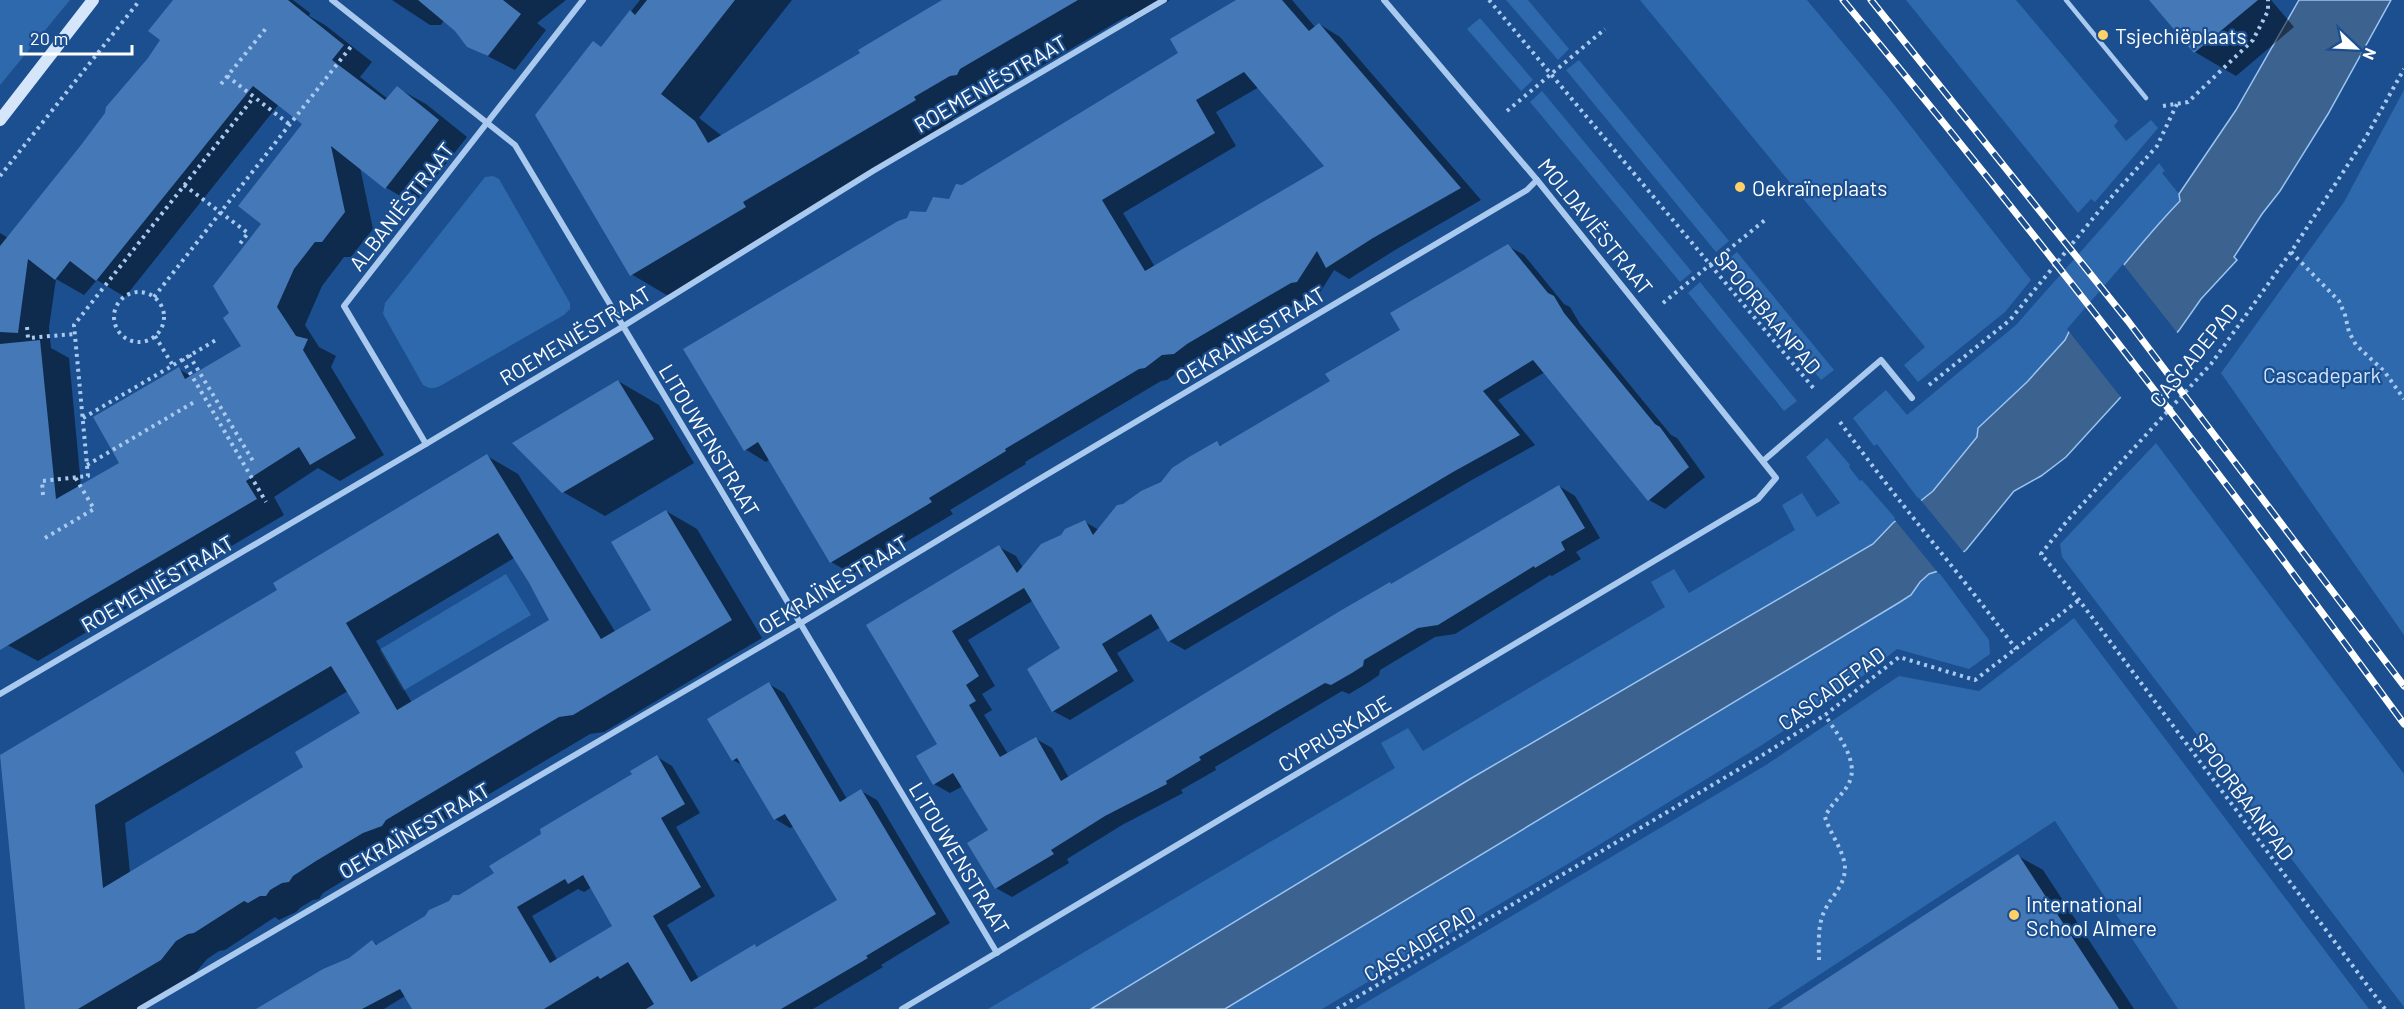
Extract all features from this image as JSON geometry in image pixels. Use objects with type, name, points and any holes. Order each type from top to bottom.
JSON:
[{"type":"street","points":[[0,120],[93,0]]},
{"type":"street","name":"LITOUWENSTRAAT","points":[[332,0],[515,145],[997,953]]},
{"type":"street","name":"ALBANIËSTRAAT","points":[[426,444],[344,306],[583,0]]},
{"type":"street","name":"ROEMENIËSTRAAT","points":[[0,694],[426,444],[622,327],[873,171],[1164,0]]},
{"type":"street","name":"MOLDAVIËSTRAAT","points":[[1384,0],[1537,180],[1776,478]]},
{"type":"street","name":"OEKRAÏNESTRAAT","points":[[140,1009],[801,623],[1527,190],[1537,180]]},
{"type":"street","points":[[1763,461],[1881,360],[1912,398]]},
{"type":"street","name":"CYPRUSKADE","points":[[902,1009],[1758,499],[1776,478]]},
{"type":"lane","points":[[2066,0],[2146,99]]},
{"type":"path","points":[[0,176],[140,0]]},
{"type":"path","name":"SPOORBAANPAD","points":[[1489,0],[1828,405],[1871,466],[1978,597],[2016,649]]},
{"type":"path","points":[[2146,99],[2164,107],[2187,102],[2253,40],[2268,11],[2268,0]]},
{"type":"path","points":[[221,84],[267,27]]},
{"type":"path","points":[[154,297],[366,27]]},
{"type":"path","points":[[1491,124],[1605,29]]},
{"type":"path","name":"CASCADEPAD","points":[[1337,1009],[1766,753],[1825,715],[1899,657],[1975,680],[2079,600],[2041,554],[2067,521],[2211,364],[2291,252],[2366,137],[2404,69]]},
{"type":"path","points":[[227,76],[289,124]]},
{"type":"path","points":[[43,495],[42,481],[88,476],[74,325],[254,97]]},
{"type":"path","points":[[1912,398],[2010,320],[2099,211],[2157,146],[2177,104]]},
{"type":"path","points":[[184,185],[248,233],[239,245]]},
{"type":"path","points":[[1647,316],[1765,220]]},
{"type":"path","points":[[2291,252],[2338,301],[2356,345],[2384,371],[2404,399]]},
{"type":"path","points":[[138,292],[154,297],[160,303],[164,319],[155,336],[142,342],[126,338],[120,333],[114,318],[118,303],[123,297],[138,292]]},
{"type":"path","points":[[27,327],[28,338],[74,334]]},
{"type":"path","points":[[155,336],[172,364]]},
{"type":"path","points":[[83,418],[216,340]]},
{"type":"path","points":[[189,355],[253,461]]},
{"type":"path","points":[[182,359],[266,502]]},
{"type":"path","points":[[87,465],[196,401]]},
{"type":"path","points":[[45,537],[94,508],[75,477]]},
{"type":"path","name":"SPOORBAANPAD","points":[[2079,600],[2385,1009]]},
{"type":"path","points":[[1819,960],[1820,924],[1825,910],[1843,884],[1845,867],[1825,817],[1831,805],[1849,782],[1853,769],[1849,755],[1825,715]]},
{"type":"green space","points":[[0,0],[70,0],[0,85]]},
{"type":"green space","points":[[1506,0],[1528,0],[1569,49],[1558,60]]},
{"type":"green space","points":[[1640,0],[1807,0],[1888,97],[2031,280],[2005,312],[1918,382],[1904,365],[1925,347]]},
{"type":"green space","points":[[1906,0],[2016,0],[2118,121],[2114,126],[2126,141],[2151,120],[2158,128],[2095,202],[2091,199],[2078,213]]},
{"type":"green space","points":[[1480,18],[1533,80],[1521,91],[1467,29]]},
{"type":"green space","points":[[1579,60],[1729,241],[1716,252],[1566,70]]},
{"type":"green space","name":"Cascadepark","points":[[2404,90],[2404,635],[2221,373],[2344,202]]},
{"type":"green space","points":[[1542,91],[1692,272],[1680,282],[1530,102]]},
{"type":"green space","points":[[2159,163],[2165,171],[2162,173],[2179,194],[2180,201],[2123,265],[2069,332],[2066,339],[2027,382],[1978,428],[1977,437],[1967,450],[1933,491],[1920,501],[1877,444],[1874,446],[1853,418],[1886,390],[1907,415],[2016,325]]},
{"type":"green space","points":[[493,176],[499,179],[570,303],[570,309],[564,315],[440,386],[428,387],[423,385],[383,314],[385,303],[485,177]]},
{"type":"green space","points":[[1737,252],[1834,370],[1821,380],[1725,262]]},
{"type":"green space","points":[[1700,282],[1797,401],[1784,411],[1688,293]]},
{"type":"green space","points":[[1827,438],[1850,465],[1849,467],[1860,481],[1862,480],[1897,520],[1873,545],[1470,779],[1091,1009],[988,1009],[1395,768],[1381,743],[1408,728],[1423,751],[1665,607],[1651,582],[1674,569],[1689,593],[1795,530],[1782,505],[1802,493],[1817,517],[1840,503],[1806,457]]},
{"type":"green space","points":[[2156,443],[2404,774],[2404,1007],[2062,557],[2060,544]]},
{"type":"green space","points":[[1938,571],[1989,640],[1990,654],[1969,669],[1897,649],[1845,690],[1762,745],[1566,865],[1322,1009],[1225,1009],[1900,602],[1922,580]]},
{"type":"green space","points":[[506,574],[531,615],[403,691],[379,650]]},
{"type":"green space","points":[[2074,618],[2369,1009],[2178,1009],[2055,821],[1767,1009],[1355,1009],[1766,765],[1899,676],[1979,691]]},
{"type":"shaded area","points":[[2299,0],[2391,0],[2328,114],[2280,191],[2234,257],[2237,260],[2201,299],[2151,364],[2066,457],[2041,476],[2014,491],[1966,550],[1938,571],[1929,574],[1911,595],[1900,602],[1225,1009],[1091,1009],[1470,779],[1873,544],[1893,523],[1933,491],[1977,437],[1978,428],[2027,382],[2065,340],[2123,265],[2180,201],[2179,194],[2236,110]]},
{"type":"pier","points":[[2123,264],[2179,335],[2123,400],[2067,329]]},
{"type":"pier","points":[[1919,498],[1965,554],[1939,574],[1894,519]]},
{"type":"building","points":[[173,0],[288,0],[344,45],[332,60],[385,100],[397,86],[439,120],[385,189],[331,146],[345,212],[322,242],[315,242],[294,269],[277,307],[296,336],[308,339],[303,350],[356,438],[310,465],[299,447],[246,481],[257,499],[0,650],[0,344],[40,340],[56,499],[119,463],[93,417],[179,367],[185,379],[241,346],[223,318],[229,313],[213,286],[261,224],[238,206],[302,124],[253,86],[96,281],[70,261],[55,280],[28,259],[18,333],[0,332],[0,246],[81,145],[105,113],[106,107],[148,58],[160,40],[148,31]]},
{"type":"building","points":[[418,0],[503,0],[521,14],[488,56],[467,47],[455,31]]},
{"type":"building","points":[[647,0],[735,0],[661,94],[695,121],[708,143],[860,53],[858,50],[942,0],[1078,0],[960,69],[957,75],[950,76],[914,97],[916,100],[743,202],[746,207],[630,276],[535,115],[593,41],[601,47],[630,10],[635,15]]},
{"type":"building","points":[[1236,0],[1282,0],[1309,31],[1319,23],[1461,188],[1373,238],[1326,268],[1317,251],[1297,282],[1279,290],[1174,354],[1162,355],[1145,368],[1139,369],[1005,449],[1006,451],[929,498],[932,502],[830,563],[758,442],[744,451],[683,349],[898,221],[907,218],[910,211],[926,212],[933,197],[949,199],[956,184],[962,185],[1178,53],[1170,39]],"holes":[[[1244,72],[1324,166],[1145,271],[1102,200],[1215,133],[1196,100]]]},
{"type":"building","points":[[2149,0],[2258,0],[2194,53]]},
{"type":"building","points":[[1508,244],[1548,293],[1554,296],[1564,313],[1655,424],[1660,427],[1689,467],[1648,501],[1533,360],[1483,391],[1520,435],[1453,472],[1168,642],[1151,614],[1102,644],[1118,671],[1052,712],[1027,669],[1060,648],[1024,588],[952,631],[979,676],[966,685],[976,701],[969,705],[1000,757],[1036,737],[1061,781],[1340,611],[1390,582],[1391,584],[1559,485],[1585,528],[1561,542],[1565,550],[1535,568],[1534,566],[1438,625],[1418,628],[1364,660],[1363,666],[1352,673],[1331,685],[1325,683],[1199,757],[1201,760],[1166,781],[1167,784],[1105,816],[1051,850],[1054,854],[995,889],[967,843],[988,830],[953,773],[933,785],[916,756],[937,744],[866,625],[999,545],[1017,573],[1041,544],[1061,535],[1065,529],[1085,520],[1093,535],[1117,505],[1123,504],[1141,491],[1161,482],[1172,468],[1217,441],[1220,446],[1330,381],[1325,374],[1400,330],[1390,313]]},
{"type":"building","points":[[618,380],[654,439],[562,493],[512,443]]},
{"type":"building","points":[[487,454],[601,639],[651,610],[611,542],[666,510],[732,620],[573,715],[559,717],[535,731],[386,820],[382,826],[363,833],[316,861],[293,876],[289,882],[270,890],[266,896],[260,896],[248,903],[244,901],[194,933],[176,941],[161,960],[78,1009],[25,1009],[0,755],[277,590],[273,583]],"holes":[[[498,533],[549,620],[397,710],[346,623]],[[331,666],[360,713],[295,752],[303,767],[103,888],[95,805]]]},
{"type":"building","points":[[769,682],[840,802],[861,789],[936,914],[866,956],[868,958],[781,1009],[646,1009],[654,1004],[628,962],[600,979],[598,976],[544,1009],[412,1009],[400,989],[362,1009],[256,1009],[323,969],[349,958],[372,940],[376,945],[425,916],[429,910],[449,901],[453,895],[459,895],[494,873],[489,866],[541,834],[540,829],[632,774],[630,771],[657,755],[685,804],[661,818],[701,887],[653,916],[691,982],[837,900],[785,814],[774,820],[737,758],[732,761],[707,719]],"holes":[[[583,875],[612,926],[550,963],[517,907],[565,879],[568,884]]]},
{"type":"building","name":"International School Almere","points":[[2018,854],[2119,1009],[1780,1009]]},
{"type":"railway","points":[[1843,0],[2059,267],[2268,540],[2404,724]]},
{"type":"railway","points":[[1871,0],[2128,321],[2404,686]]},
{"type":"place","name":"Tsjechiëplaats","points":[[2103,35]]},
{"type":"place","name":"Oekraïneplaats","points":[[1740,187]]},
{"type":"place","name":"International School Almere","points":[[2014,915]]}]
